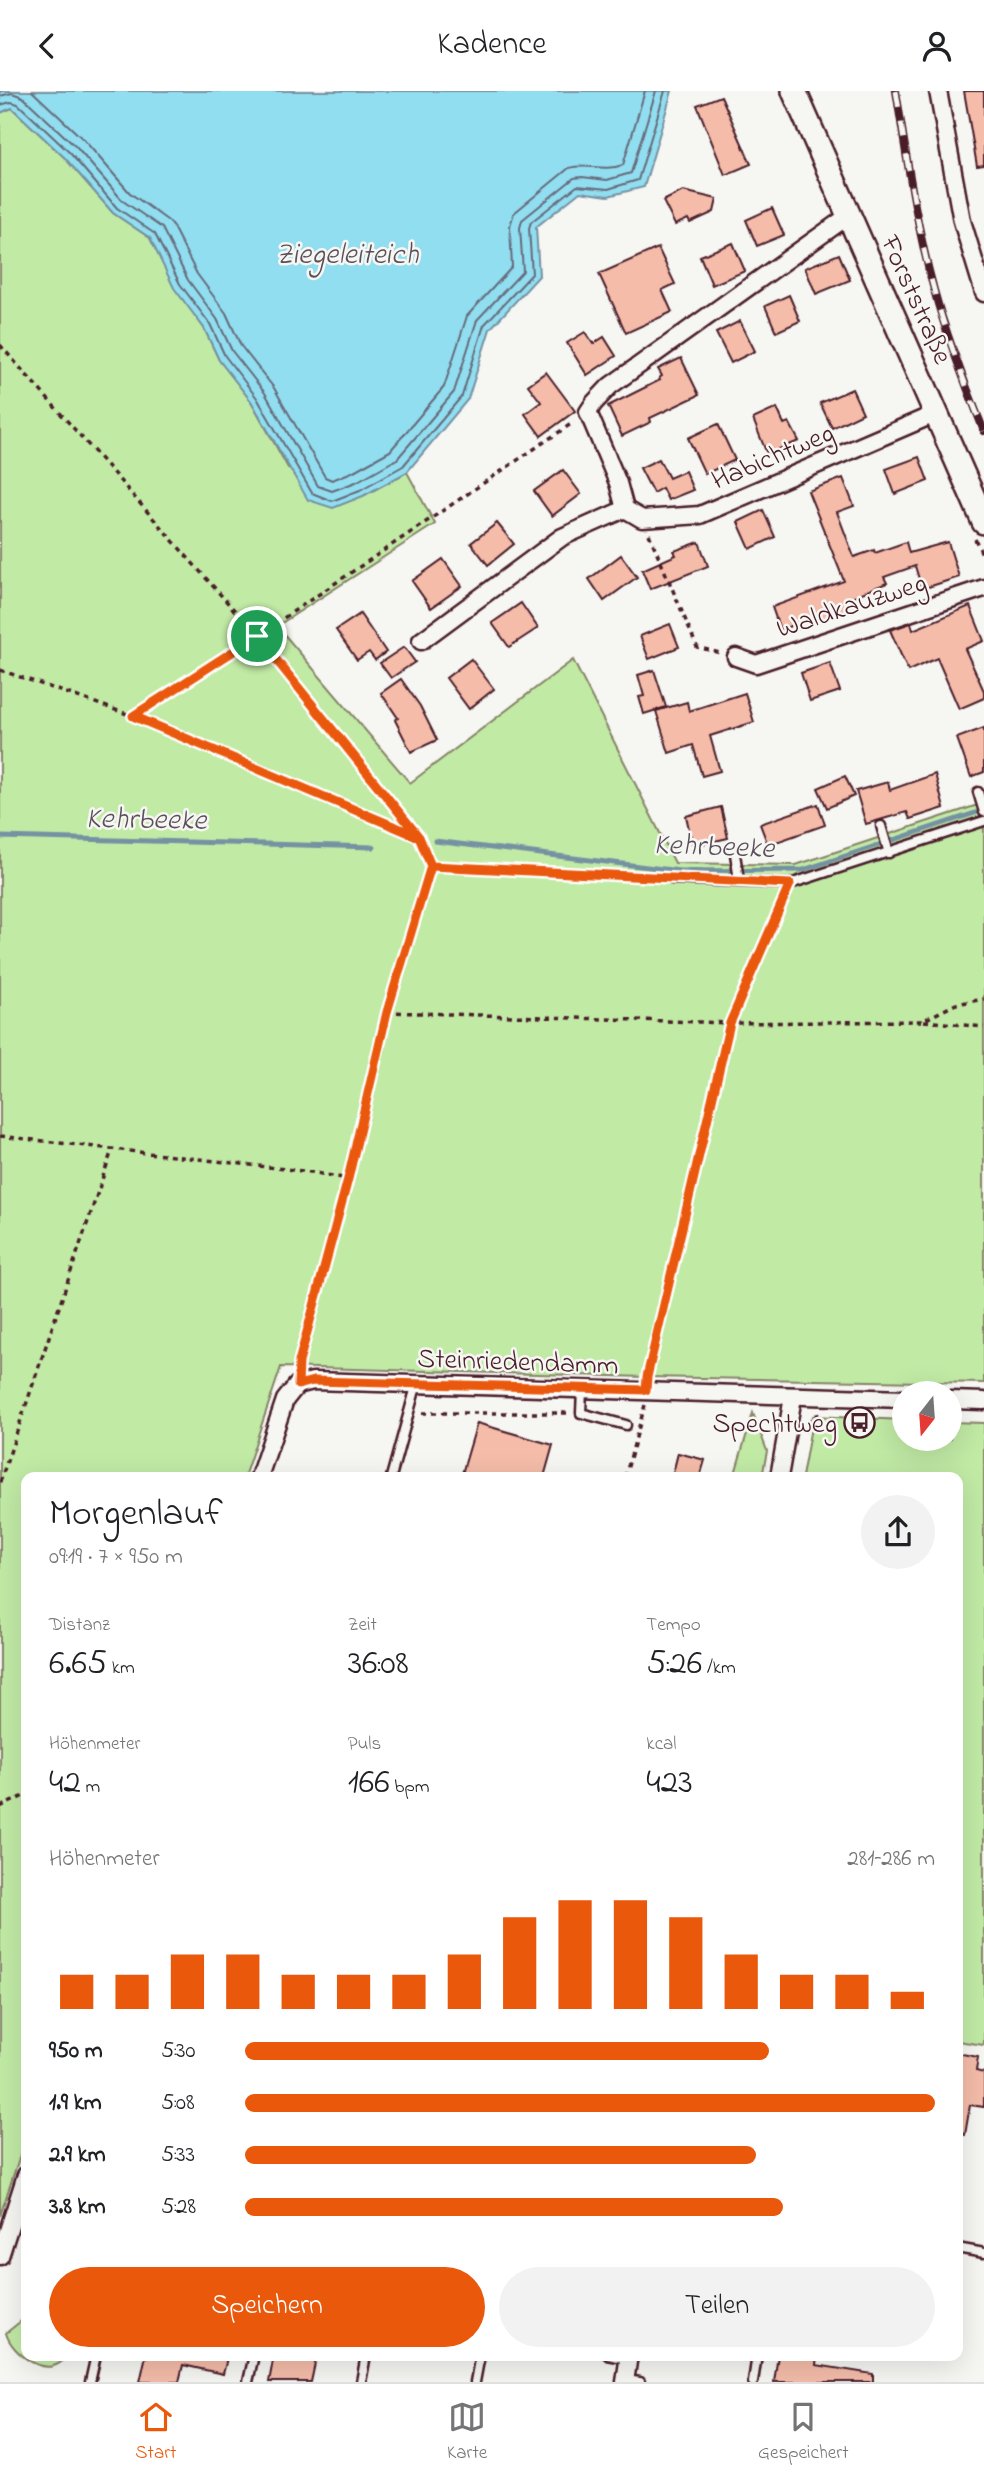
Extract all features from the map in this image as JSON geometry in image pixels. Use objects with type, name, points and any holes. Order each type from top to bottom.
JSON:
[{"type":"main road","name":"Forststraße","points":[[794,91],[984,521]]},
{"type":"street","points":[[937,91],[962,221],[984,293]]},
{"type":"street","name":"Forststraße","points":[[588,412],[610,386],[848,216]]},
{"type":"street","points":[[588,412],[618,484],[625,509],[642,519]]},
{"type":"street","name":"Habichtweg","points":[[642,519],[700,515],[937,413]]},
{"type":"street","points":[[421,641],[562,537],[625,509]]},
{"type":"street","name":"Waldkauzweg","points":[[736,657],[756,664],[984,588]]},
{"type":"street","name":"Steinriedendamm","points":[[298,1385],[313,1381],[417,1383],[892,1399]]},
{"type":"street","points":[[261,1472],[285,1400],[298,1385]]},
{"type":"street","points":[[780,1472],[793,1397]]},
{"type":"street","points":[[962,1400],[984,1401]]},
{"type":"street","points":[[0,2256],[21,2191]]},
{"type":"street","points":[[629,2361],[630,2381]]},
{"type":"lane","points":[[978,792],[984,813]]},
{"type":"lane","points":[[672,879],[790,884],[984,821]]},
{"type":"lane","points":[[881,826],[889,853]]},
{"type":"lane","points":[[735,854],[739,880]]},
{"type":"lane","points":[[392,1472],[417,1383]]},
{"type":"lane","points":[[582,1388],[581,1413],[626,1425]]},
{"type":"lane","points":[[963,2249],[984,2253]]},
{"type":"lane","points":[[90,2382],[95,2361]]},
{"type":"lane","points":[[248,2382],[253,2361]]},
{"type":"lane","points":[[361,2382],[365,2361]]},
{"type":"lane","points":[[475,2382],[479,2361]]},
{"type":"lane","points":[[753,2382],[756,2361]]},
{"type":"path","points":[[0,345],[257,636],[419,837],[431,866],[387,1012],[348,1179],[299,1362],[298,1385]]},
{"type":"path","points":[[133,716],[257,636],[588,412]]},
{"type":"path","points":[[642,519],[697,647],[736,657]]},
{"type":"path","points":[[0,670],[133,716],[419,837]]},
{"type":"path","points":[[431,866],[672,879]]},
{"type":"path","points":[[646,1390],[730,1023],[790,884]]},
{"type":"path","points":[[922,1021],[956,1004],[984,999]]},
{"type":"path","points":[[387,1012],[730,1023],[922,1021],[984,1027]]},
{"type":"path","points":[[0,1136],[311,1172],[348,1179]]},
{"type":"path","points":[[0,1482],[112,1150]]},
{"type":"path","points":[[800,1439],[814,1416],[832,1412]]},
{"type":"path","points":[[409,1413],[581,1413]]},
{"type":"path","points":[[0,1808],[21,1798]]},
{"type":"green space","points":[[12,108],[65,158],[113,213],[150,238],[175,288],[204,328],[219,360],[251,401],[288,468],[363,496],[407,472],[435,524],[277,626],[410,783],[573,660],[675,863],[796,865],[984,803],[984,1383],[281,1367],[246,1472],[21,1472],[21,2152],[0,2216],[0,113]]},
{"type":"green space","points":[[753,1413],[767,1451],[763,1472],[735,1472]]},
{"type":"green space","points":[[813,1416],[892,1419],[892,1451],[962,1451],[962,1422],[984,1423],[984,2045],[963,2042],[963,1472],[803,1472]]},
{"type":"green space","points":[[21,2321],[21,2354],[16,2350],[6,2333]]},
{"type":"green space","points":[[30,2361],[61,2361],[51,2366]]},
{"type":"water","name":"Ziegeleiteich","points":[[0,91],[672,91],[644,187],[608,196],[580,192],[536,227],[539,276],[490,329],[468,399],[407,472],[363,496],[333,508],[308,500],[251,401],[219,360],[204,328],[174,288],[150,238],[113,213],[65,158],[12,108],[0,113]]},
{"type":"building","points":[[964,91],[984,91],[984,165],[977,166]]},
{"type":"building","points":[[721,96],[751,164],[725,175],[697,105]]},
{"type":"building","points":[[683,191],[717,199],[714,212],[690,223],[688,219],[675,225],[663,201]]},
{"type":"building","points":[[772,208],[784,235],[757,246],[746,220]]},
{"type":"building","points":[[733,243],[745,271],[712,285],[700,256]]},
{"type":"building","points":[[658,248],[675,284],[662,290],[672,312],[626,333],[599,274]]},
{"type":"building","points":[[839,254],[850,280],[816,294],[805,268]]},
{"type":"building","points":[[789,295],[800,321],[776,332],[765,306]]},
{"type":"building","points":[[740,321],[755,351],[731,363],[716,333]]},
{"type":"building","points":[[585,332],[593,344],[604,337],[616,356],[587,375],[567,343]]},
{"type":"building","points":[[681,358],[699,395],[650,418],[651,422],[622,436],[608,406],[660,380],[662,376],[658,369]]},
{"type":"building","points":[[546,372],[575,411],[541,436],[525,414],[541,402],[528,385]]},
{"type":"building","points":[[852,389],[863,413],[832,428],[820,403]]},
{"type":"building","points":[[777,408],[784,424],[789,422],[799,441],[767,454],[753,419]]},
{"type":"building","points":[[718,424],[735,460],[705,474],[688,438]]},
{"type":"building","points":[[919,457],[928,481],[895,494],[886,469]]},
{"type":"building","points":[[659,459],[669,478],[685,471],[693,490],[668,500],[662,488],[653,493],[640,468]]},
{"type":"building","points":[[563,470],[581,494],[552,516],[534,491]]},
{"type":"building","points":[[843,478],[854,506],[837,512],[854,557],[906,542],[909,553],[948,542],[959,577],[922,589],[915,566],[884,577],[887,583],[854,596],[858,607],[798,629],[796,624],[780,630],[772,607],[844,581],[808,491]]},
{"type":"building","points":[[763,510],[775,537],[750,549],[738,522]]},
{"type":"building","points":[[497,523],[514,544],[488,565],[471,543]]},
{"type":"building","points":[[699,542],[708,566],[650,589],[642,570],[676,555],[674,551]]},
{"type":"building","points":[[621,555],[637,577],[604,601],[589,579]]},
{"type":"building","points":[[443,559],[462,586],[431,608],[412,581]]},
{"type":"building","points":[[521,603],[538,628],[509,647],[492,623]]},
{"type":"building","points":[[970,606],[984,641],[965,649],[984,691],[984,698],[959,709],[937,658],[908,671],[890,630],[911,623],[913,630]]},
{"type":"building","points":[[360,614],[386,652],[375,660],[369,652],[357,660],[336,630]]},
{"type":"building","points":[[670,624],[679,647],[649,659],[640,636]]},
{"type":"building","points":[[404,647],[415,662],[391,678],[380,663]]},
{"type":"building","points":[[471,659],[494,689],[469,709],[446,678]]},
{"type":"building","points":[[830,663],[840,691],[810,701],[801,673]]},
{"type":"building","points":[[654,670],[666,707],[644,714],[639,697],[644,696],[638,675]]},
{"type":"building","points":[[401,679],[420,706],[437,740],[411,752],[395,720],[398,718],[381,693]]},
{"type":"building","points":[[745,693],[754,722],[710,736],[720,771],[702,776],[693,745],[669,753],[656,711],[687,702],[689,711]]},
{"type":"building","points":[[984,728],[984,772],[971,777],[957,738]]},
{"type":"building","points":[[935,774],[944,808],[910,819],[907,812],[866,824],[856,791],[888,782],[890,790]]},
{"type":"building","points":[[845,776],[854,796],[827,808],[818,788]]},
{"type":"building","points":[[818,804],[825,825],[768,845],[760,824]]},
{"type":"building","points":[[721,807],[728,838],[693,846],[686,816]]},
{"type":"building","points":[[477,1423],[553,1445],[545,1472],[462,1472]]},
{"type":"building","points":[[678,1453],[705,1460],[701,1472],[673,1472]]},
{"type":"building","points":[[963,2054],[978,2057],[976,2071],[984,2073],[984,2107],[970,2105],[965,2135]]},
{"type":"building","points":[[145,2361],[226,2361],[223,2374],[183,2365],[179,2382],[140,2382]]},
{"type":"building","points":[[273,2361],[316,2361],[311,2382],[269,2382]]},
{"type":"building","points":[[777,2361],[816,2361],[816,2365],[873,2374],[873,2382],[774,2382]]},
{"type":"waterway","name":"Kehrbeeke","points":[[435,841],[680,871],[803,870],[984,810]]},
{"type":"waterway","name":"Kehrbeeke","points":[[0,837],[374,847]]},
{"type":"railway","points":[[896,91],[912,191],[928,266],[939,308],[984,431]]},
{"type":"place","name":"Spechtweg","points":[[860,1422]]},
{"type":"route","points":[[257,636],[133,716],[419,837],[431,866],[387,1012],[348,1179],[299,1362],[298,1385],[313,1381],[646,1390],[730,1023],[790,884],[431,866],[419,837],[257,636]]}]
